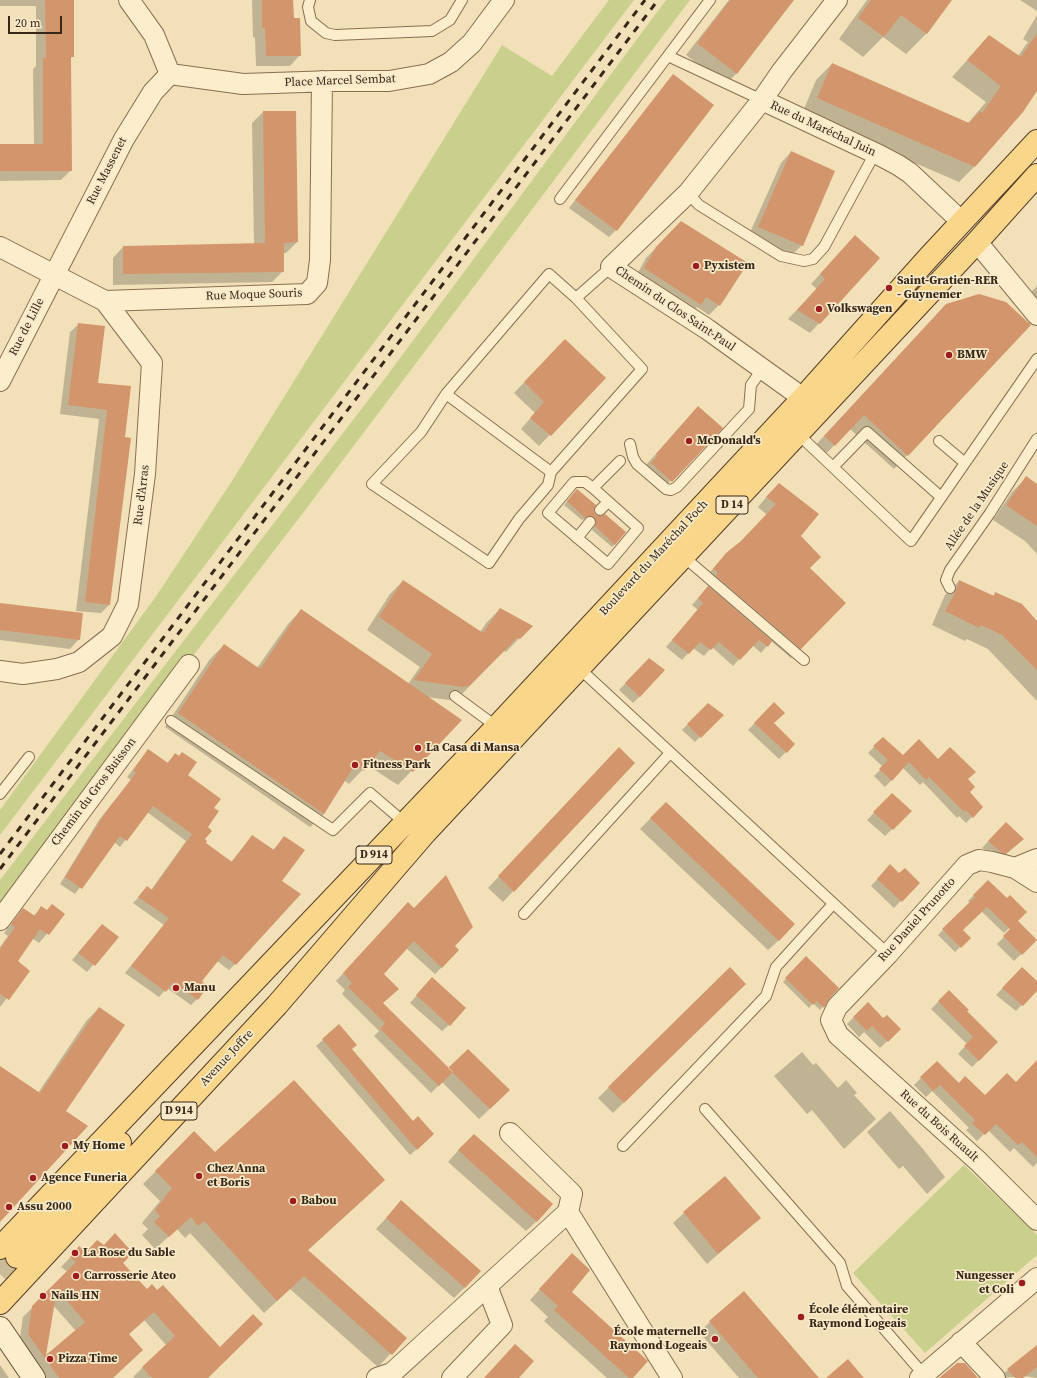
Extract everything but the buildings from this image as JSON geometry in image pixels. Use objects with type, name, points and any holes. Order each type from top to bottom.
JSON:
[{"type":"main road","name":"Boulevard du Maréchal Foch","points":[[425,833],[580,669],[798,434],[970,232],[1037,141]]},
{"type":"main road","name":"Boulevard du Maréchal Foch","points":[[410,818],[497,727],[803,398],[970,232],[1037,174]]},
{"type":"main road","name":"Avenue Joffre","points":[[13,1256],[154,1095],[334,896],[410,818]]},
{"type":"main road","name":"Avenue Joffre","points":[[0,1303],[277,1005],[425,833]]},
{"type":"main road","name":"Avenue Joffre","points":[[13,1256],[279,986],[354,915]]},
{"type":"main road","points":[[0,1328],[34,1378]]},
{"type":"street","points":[[129,0],[154,34],[170,74]]},
{"type":"street","name":"Place Marcel Sembat","points":[[170,74],[243,84],[322,81],[389,81],[428,74],[451,62],[472,43],[504,0]]},
{"type":"street","name":"Rue du Maréchal Juin","points":[[837,0],[782,70],[762,100],[875,153],[910,174],[970,232],[1037,315]]},
{"type":"street","name":"Rue Massenet","points":[[55,274],[124,139],[153,92],[170,74]]},
{"type":"street","name":"Rue Moque Souris","points":[[105,301],[307,294],[317,283],[320,260],[322,81]]},
{"type":"street","name":"Chemin du Clos Saint-Paul","points":[[762,100],[688,193],[611,267],[707,329],[722,342],[763,368],[803,398]]},
{"type":"street","name":"Rue d'Arras","points":[[0,247],[105,301],[152,363],[145,474],[128,604],[112,636],[79,662],[57,669],[23,674],[0,671]]},
{"type":"street","name":"Rue de Lille","points":[[0,381],[55,274]]},
{"type":"street","name":"Chemin du Gros Buisson","points":[[0,920],[189,665]]},
{"type":"street","points":[[1015,868],[1037,858]]},
{"type":"street","name":"Rue Daniel Prunotto","points":[[838,1035],[831,1020],[837,1007],[888,954],[967,865],[979,860],[992,862],[1015,868],[1037,882]]},
{"type":"street","name":"Rue du Bois Ruault","points":[[838,1035],[978,1161],[1037,1220]]},
{"type":"street","points":[[377,1378],[392,1373],[568,1212],[572,1194],[510,1133]]},
{"type":"street","points":[[568,1212],[672,1378]]},
{"type":"street","points":[[922,1376],[1037,1278]]},
{"type":"street","points":[[452,1378],[502,1325],[487,1286]]},
{"type":"street","points":[[961,1342],[995,1378]]},
{"type":"lane","points":[[310,0],[308,7],[311,21],[326,33],[335,35],[432,31],[450,20],[462,0]]},
{"type":"lane","points":[[560,199],[710,0]]},
{"type":"lane","points":[[668,56],[762,100]]},
{"type":"lane","points":[[688,193],[699,205],[781,256],[804,261],[813,259],[824,247],[875,153]]},
{"type":"lane","points":[[576,298],[611,267]]},
{"type":"lane","points":[[549,274],[576,298],[642,369],[551,472],[548,485],[519,519],[489,562],[372,484],[422,432],[446,394],[549,274]]},
{"type":"lane","points":[[798,434],[911,541],[1037,359]]},
{"type":"lane","points":[[630,444],[633,457],[637,464],[666,489],[672,490],[677,487],[749,409],[751,385],[763,368]]},
{"type":"lane","points":[[446,394],[551,472]]},
{"type":"lane","points":[[833,467],[867,432],[941,497]]},
{"type":"lane","name":"Allée de la Musique","points":[[950,588],[946,580],[950,570],[990,513],[1037,439]]},
{"type":"lane","points":[[939,441],[965,462]]},
{"type":"lane","points":[[593,488],[620,461]]},
{"type":"lane","points":[[574,482],[585,482],[608,502],[638,528],[608,564],[548,513],[574,482]]},
{"type":"lane","points":[[600,510],[608,502]]},
{"type":"lane","points":[[577,538],[590,522]]},
{"type":"lane","points":[[684,557],[804,660]]},
{"type":"lane","points":[[580,669],[670,754],[888,954]]},
{"type":"lane","points":[[455,696],[497,727]]},
{"type":"lane","points":[[171,721],[333,830],[370,793],[410,818]]},
{"type":"lane","points":[[524,914],[670,754]]},
{"type":"lane","points":[[0,794],[29,757]]},
{"type":"lane","points":[[624,1146],[766,996],[776,967],[834,904]]},
{"type":"lane","points":[[705,1109],[840,1263],[847,1286],[922,1376]]},
{"type":"green space","points":[[609,0],[634,0],[0,835],[0,810],[157,595],[232,481],[502,45],[552,76]]},
{"type":"green space","points":[[666,0],[690,0],[303,513],[35,861],[0,910],[0,880],[386,377]]},
{"type":"green space","points":[[964,1165],[1037,1235],[1037,1255],[925,1353],[853,1273]]},
{"type":"tunnel","points":[[0,1274],[17,1257]]},
{"type":"railway","points":[[0,854],[645,0]]},
{"type":"railway","points":[[0,869],[658,0]]},
{"type":"place","name":"Pyxistem","points":[[696,266]]},
{"type":"place","name":"Saint-Gratien-RER - Guynemer","points":[[889,288]]},
{"type":"place","name":"Volkswagen","points":[[819,309]]},
{"type":"place","name":"BMW","points":[[949,355]]},
{"type":"place","name":"McDonald's","points":[[689,441]]},
{"type":"place","name":"La Casa di Mansa","points":[[418,748]]},
{"type":"place","name":"Fitness Park","points":[[355,765]]},
{"type":"place","name":"Manu","points":[[176,988]]},
{"type":"place","name":"My Home","points":[[65,1146]]},
{"type":"place","name":"Chez Anna et Boris","points":[[199,1176]]},
{"type":"place","name":"Agence Funeria","points":[[33,1178]]},
{"type":"place","name":"Babou","points":[[293,1201]]},
{"type":"place","name":"Assu 2000","points":[[9,1207]]},
{"type":"place","name":"La Rose du Sable","points":[[75,1253]]},
{"type":"place","name":"Carrosserie Ateo","points":[[76,1276]]},
{"type":"place","name":"Nungesser et Coli","points":[[1022,1283]]},
{"type":"place","name":"Nails HN","points":[[43,1296]]},
{"type":"place","name":"École élémentaire Raymond Logeais","points":[[801,1317]]},
{"type":"place","name":"École maternelle Raymond Logeais","points":[[715,1339]]},
{"type":"place","name":"Pizza Time","points":[[50,1359]]}]
